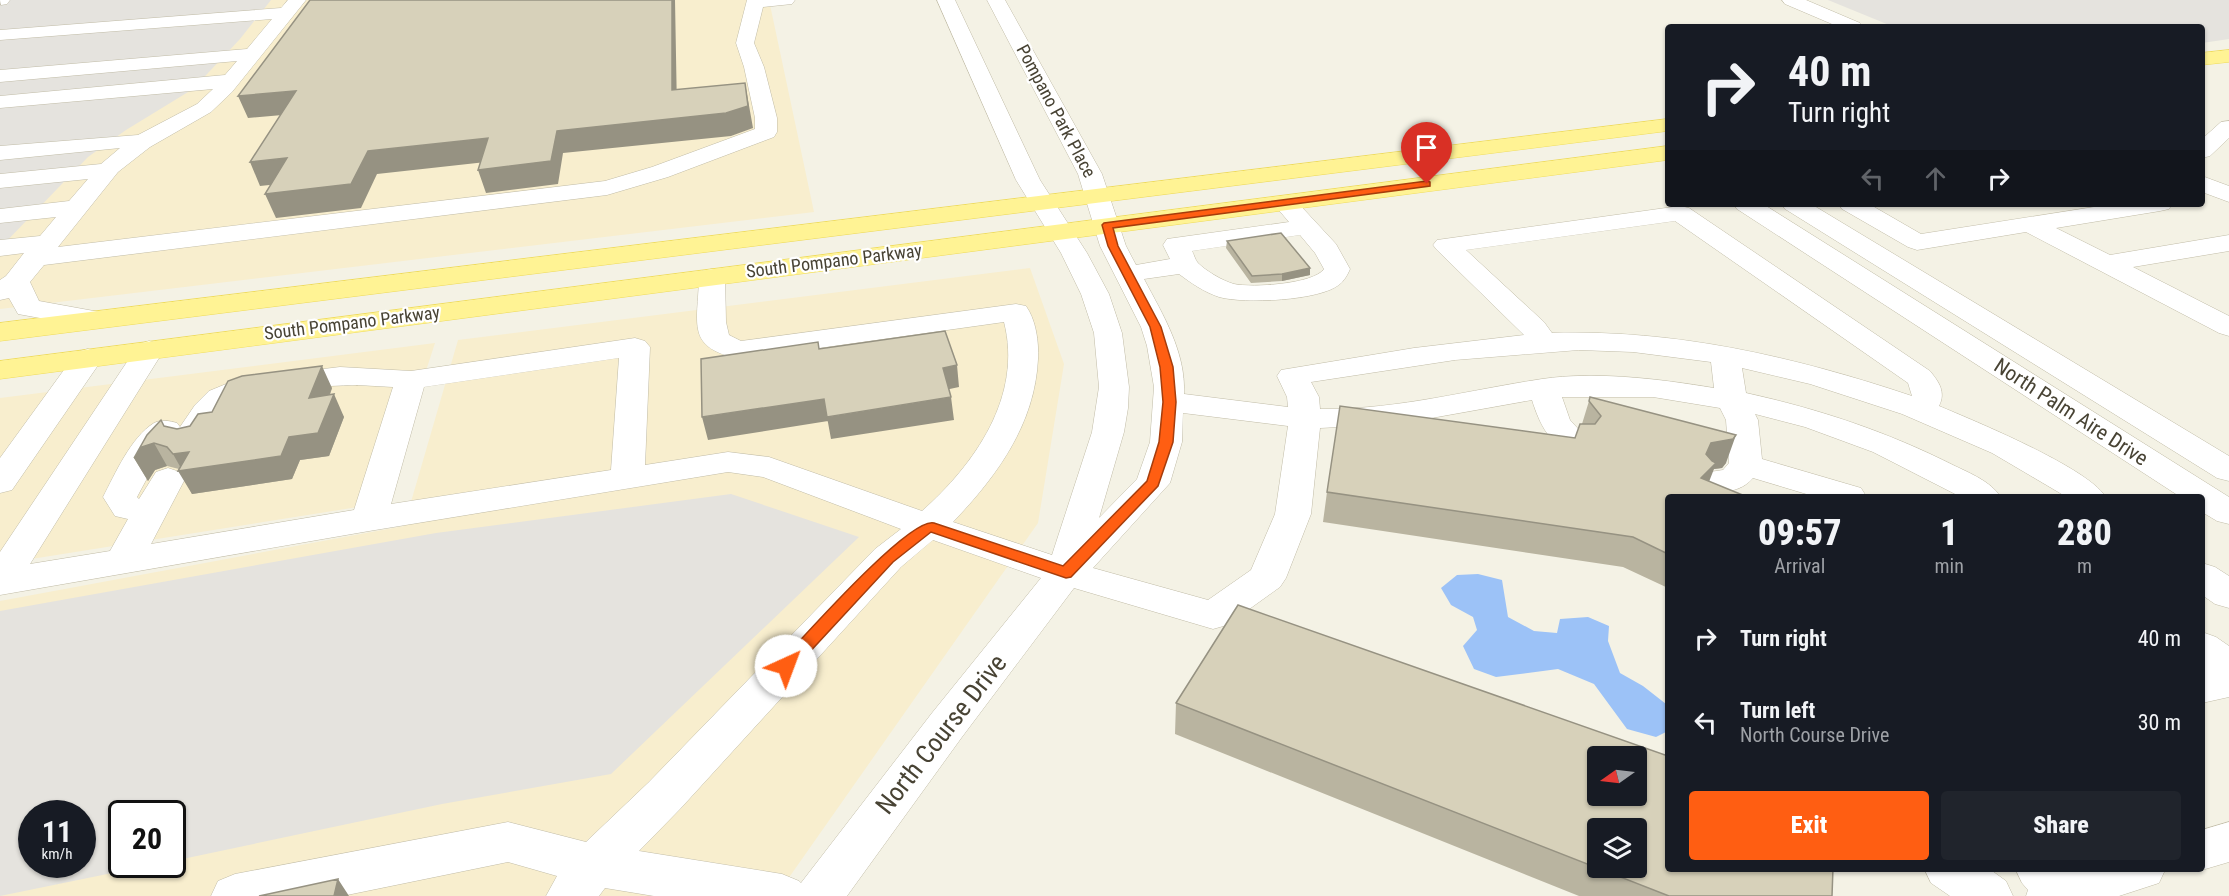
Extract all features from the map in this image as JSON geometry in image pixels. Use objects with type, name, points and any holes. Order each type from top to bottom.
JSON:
[{"type":"main road","points":[[2205,59],[2229,56]]},
{"type":"main road","name":"South Pompano Parkway","points":[[0,332],[1665,125]]},
{"type":"main road","name":"South Pompano Parkway","points":[[0,370],[1665,154]]},
{"type":"street","points":[[0,20],[250,0]]},
{"type":"street","points":[[0,248],[40,251],[607,188],[660,172],[766,132],[766,118],[754,67],[745,43],[756,1],[786,0]]},
{"type":"street","points":[[946,0],[1028,180],[1041,201]]},
{"type":"street","name":"Pompano Park Place","points":[[996,0],[1090,174],[1107,225]]},
{"type":"street","points":[[1791,0],[1847,24]]},
{"type":"street","points":[[0,35],[292,7]]},
{"type":"street","points":[[95,319],[28,308],[8,287],[107,170],[142,142],[206,106],[292,7]]},
{"type":"street","points":[[0,58],[268,36]]},
{"type":"street","points":[[0,76],[252,54]]},
{"type":"street","points":[[0,102],[230,81]]},
{"type":"street","points":[[154,110],[206,106]]},
{"type":"street","points":[[2205,148],[2229,127]]},
{"type":"street","points":[[0,153],[127,141],[142,142]]},
{"type":"street","points":[[0,181],[107,170]]},
{"type":"street","points":[[2205,172],[2228,191]]},
{"type":"street","points":[[2205,184],[2228,191]]},
{"type":"street","points":[[2205,197],[2228,191]]},
{"type":"street","name":"North Course Drive","points":[[1041,201],[1085,274],[1102,313],[1108,333],[1114,387],[1108,432],[1094,472],[1066,573]]},
{"type":"street","points":[[1161,219],[1180,255],[1206,281],[1230,292],[1264,293],[1306,287],[1329,280],[1337,269],[1327,250],[1284,203]]},
{"type":"street","points":[[1755,210],[1787,207]]},
{"type":"street","name":"North Palm Aire Drive","points":[[1800,207],[2229,471]]},
{"type":"street","points":[[1856,207],[1917,242],[2140,207]]},
{"type":"street","points":[[0,216],[75,208]]},
{"type":"street","name":"North Palm Aire Drive","points":[[1755,210],[1934,325],[2222,502]]},
{"type":"street","points":[[1544,343],[1534,328],[1446,245],[1680,213],[1919,377],[1928,388],[1928,398],[1920,410]]},
{"type":"street","points":[[1128,274],[1180,255],[1294,229],[1304,224]]},
{"type":"street","points":[[2030,224],[2229,327]]},
{"type":"street","name":"North Course Drive","points":[[819,896],[947,725],[1066,573],[1153,483],[1166,442],[1170,402],[1162,346],[1147,308],[1113,246],[1107,225]]},
{"type":"street","points":[[2106,264],[2229,243]]},
{"type":"street","points":[[582,880],[888,558],[929,526],[974,480],[1001,438],[1020,389],[1024,347],[1016,312],[741,350],[726,347],[714,339],[712,277]]},
{"type":"street","points":[[1934,325],[1975,315]]},
{"type":"street","points":[[0,582],[369,519],[728,462],[769,467],[1066,573],[1213,615],[1267,578],[1293,514],[1303,451],[1305,416],[1303,398],[1292,376],[1491,346],[1544,343],[1620,342],[1725,355],[1850,386],[1920,410],[2007,447],[2085,494]]},
{"type":"street","points":[[150,513],[127,508],[120,496],[146,450],[186,415],[221,397],[248,388],[325,376],[354,375],[411,380],[635,347],[627,478]]},
{"type":"street","points":[[0,582],[149,350]]},
{"type":"street","points":[[1715,481],[1733,480],[1746,465],[1742,420],[1731,399],[1725,355]]},
{"type":"street","points":[[0,483],[88,358]]},
{"type":"street","points":[[369,519],[411,380]]},
{"type":"street","points":[[1170,402],[1346,419],[1400,415],[1544,388],[1609,386],[1656,388],[1731,399],[1821,420],[1876,440],[1954,478],[1980,494]]},
{"type":"street","points":[[1544,388],[1555,423],[1575,443]]},
{"type":"street","points":[[190,439],[204,413],[221,397]]},
{"type":"street","points":[[1746,465],[1842,494]]},
{"type":"street","points":[[123,561],[168,479]]},
{"type":"street","points":[[2205,578],[2229,595]]},
{"type":"street","points":[[2205,649],[2229,667]]},
{"type":"street","points":[[2205,686],[2229,681]]},
{"type":"street","points":[[235,896],[508,842],[582,880],[782,896]]},
{"type":"street","points":[[2205,849],[2229,842]]},
{"type":"street","points":[[1954,872],[1989,896]]},
{"type":"street","points":[[2055,888],[2125,872]]},
{"type":"shaded area","points":[[0,0],[769,0],[814,212],[0,309]]},
{"type":"shaded area","points":[[0,0],[271,0],[240,39],[193,89],[126,130],[88,157],[0,248]]},
{"type":"shaded area","points":[[1828,0],[2229,0],[2229,39],[2205,43],[2205,24],[1887,24]]},
{"type":"shaded area","points":[[1030,268],[1064,364],[1038,523],[776,896],[0,896],[0,601],[404,526],[458,340]]},
{"type":"shaded area","points":[[435,343],[383,503],[0,564],[0,398]]},
{"type":"shaded area","points":[[731,494],[859,537],[611,774],[442,804],[186,858],[186,800],[108,800],[108,874],[96,876],[96,800],[18,800],[18,878],[88,878],[0,896],[0,611],[436,533]]},
{"type":"water","points":[[1478,574],[1502,580],[1508,617],[1534,631],[1557,633],[1560,619],[1588,617],[1609,626],[1608,641],[1620,673],[1643,686],[1665,703],[1665,732],[1656,737],[1627,729],[1594,684],[1558,669],[1496,677],[1474,669],[1463,646],[1477,630],[1473,617],[1451,605],[1441,588],[1457,575]]},
{"type":"building","points":[[310,0],[672,0],[672,90],[745,83],[748,106],[726,113],[557,131],[551,161],[478,170],[488,138],[368,151],[351,184],[265,194],[287,158],[250,162],[296,91],[238,96]]},
{"type":"building","points":[[1281,233],[1310,268],[1282,274],[1252,276],[1227,241]]},
{"type":"building","points":[[945,331],[957,365],[943,368],[951,397],[827,417],[824,399],[702,417],[701,359],[818,342],[819,349]]},
{"type":"building","points":[[322,366],[309,398],[334,394],[318,433],[289,437],[281,456],[178,471],[189,452],[173,454],[167,447],[154,443],[142,447],[134,458],[147,435],[161,420],[164,426],[177,429],[190,426],[198,414],[212,412],[228,381],[242,376]]},
{"type":"building","points":[[1590,397],[1736,435],[1733,439],[1711,443],[1706,454],[1716,463],[1701,478],[1740,494],[1665,494],[1665,553],[1633,537],[1327,492],[1340,406],[1575,438],[1580,424],[1595,424],[1601,416],[1589,401]]},
{"type":"building","points":[[1238,605],[1640,746],[1587,746],[1587,806],[1647,806],[1647,749],[1665,755],[1665,872],[1833,872],[1832,896],[1669,896],[1623,878],[1647,878],[1647,818],[1587,818],[1587,864],[1176,703]]},
{"type":"building","points":[[338,879],[334,896],[259,896]]},
{"type":"route","points":[[786,666],[888,558],[929,526],[1066,573],[1153,483],[1166,442],[1170,402],[1166,367],[1155,327],[1113,246],[1107,225],[1427,184]]}]
